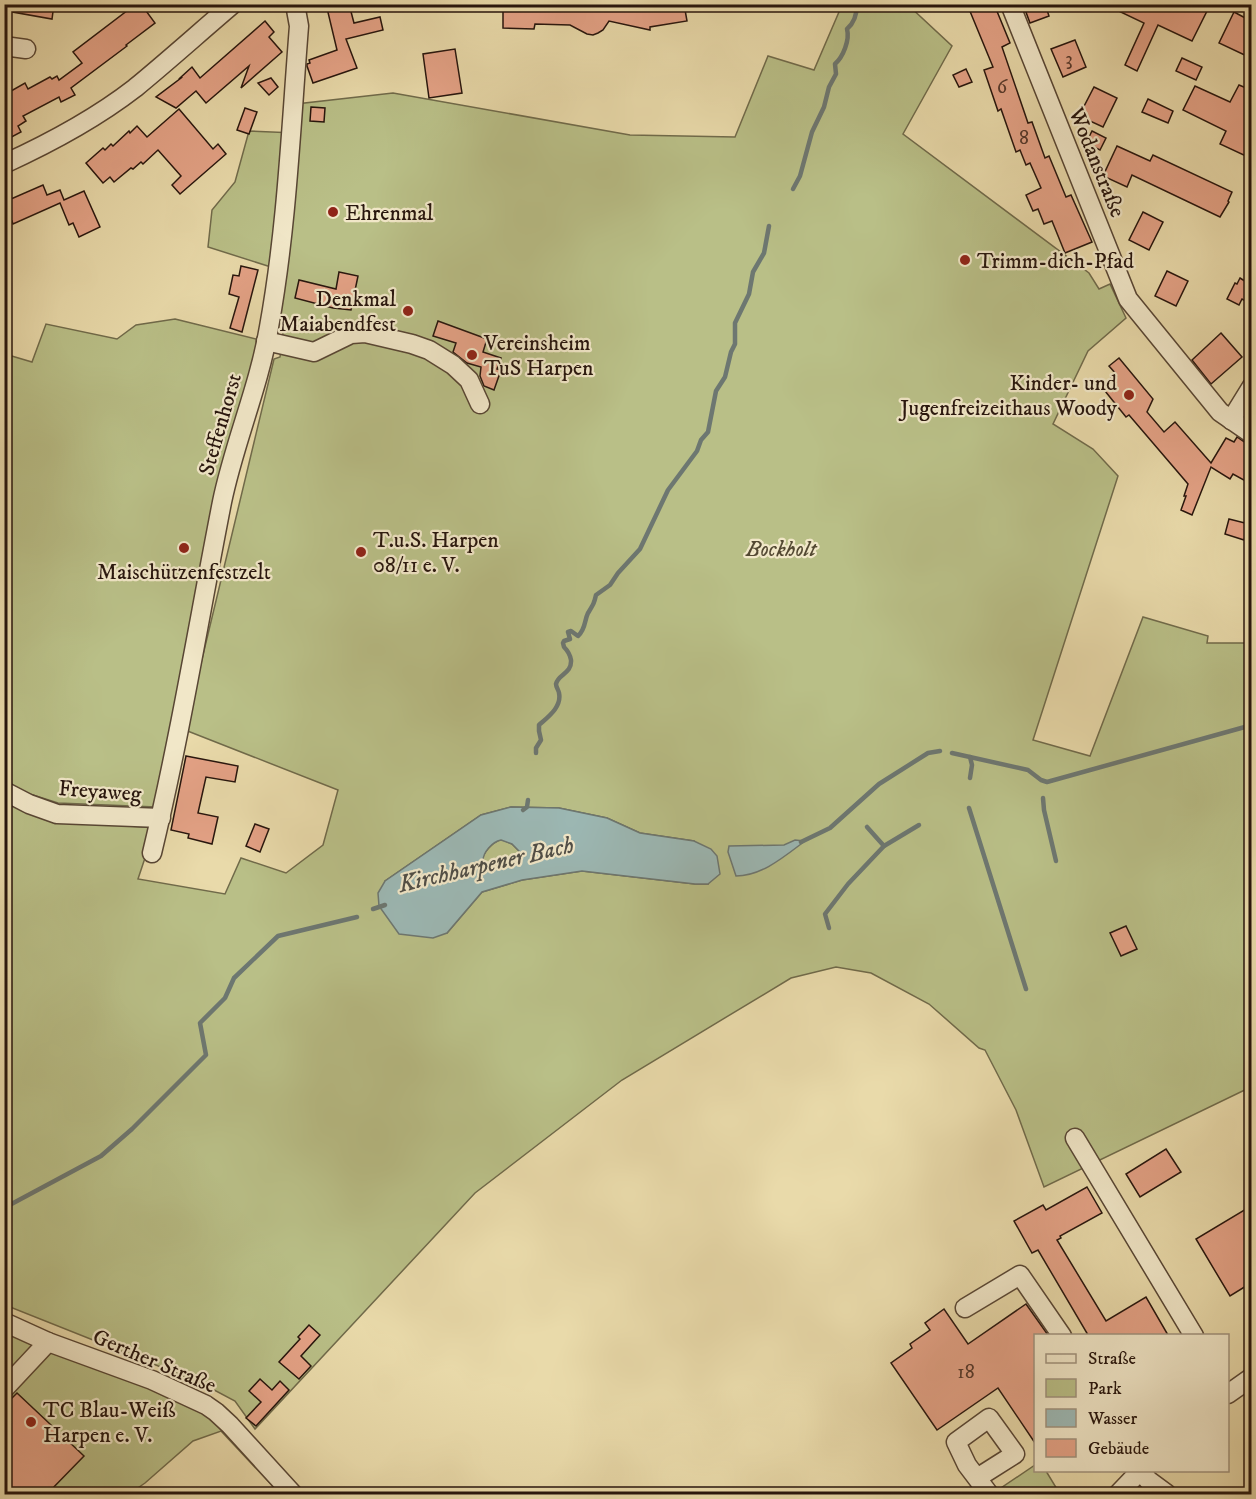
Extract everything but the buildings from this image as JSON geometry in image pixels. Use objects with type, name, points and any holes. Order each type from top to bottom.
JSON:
[{"type":"street","points":[[4,165],[50,143],[100,112],[134,88],[233,4]]},
{"type":"street","name":"Steffenhorst","points":[[152,853],[161,818],[223,498],[266,341],[279,264],[288,184],[299,26],[295,4]]},
{"type":"street","name":"Wodanstraße","points":[[1010,4],[1128,299],[1220,412],[1251,434]]},
{"type":"street","points":[[4,45],[26,49]]},
{"type":"street","points":[[266,341],[314,352],[351,334],[365,333],[412,344],[429,350],[453,365],[469,380],[480,404]]},
{"type":"street","points":[[1231,420],[1251,386]]},
{"type":"street","name":"Freyaweg","points":[[4,791],[29,804],[57,814],[161,818]]},
{"type":"street","points":[[1075,1138],[1193,1334]]},
{"type":"street","points":[[964,1308],[1020,1275],[1061,1334]]},
{"type":"street","name":"Gerther Straße","points":[[4,1322],[48,1342],[152,1380],[206,1405],[235,1430],[293,1494]]},
{"type":"street","points":[[4,1389],[48,1342]]},
{"type":"street","points":[[1229,1392],[1251,1377]]},
{"type":"street","points":[[1118,1494],[1140,1472]]},
{"type":"street","points":[[1142,1472],[1148,1480],[1167,1494]]},
{"type":"street","points":[[977,1478],[989,1494]]},
{"type":"green space","name":"Bockholt","points":[[842,5],[908,5],[952,46],[903,134],[1089,273],[1099,289],[1110,284],[1126,318],[1088,351],[1053,424],[1093,449],[1118,476],[1033,740],[1090,756],[1143,617],[1208,636],[1207,643],[1251,643],[1251,1087],[1044,1187],[1016,1110],[985,1050],[979,1048],[929,1004],[871,973],[836,967],[791,978],[622,1080],[475,1193],[255,1429],[235,1401],[201,1383],[5,1305],[4,801],[54,820],[155,828],[138,879],[225,894],[241,858],[286,873],[323,845],[338,790],[185,730],[274,359],[280,357],[284,324],[261,323],[271,267],[208,247],[212,210],[235,182],[249,131],[295,133],[296,104],[393,93],[630,135],[735,137],[768,56],[814,70]],"holes":[[[511,807],[559,808],[607,818],[640,833],[694,841],[708,884],[582,871],[522,880],[482,892],[447,933],[385,881],[481,815]]]},
{"type":"green space","points":[[175,319],[260,340],[156,807],[58,803],[5,784],[5,354],[32,362],[46,324],[117,339],[136,325]]},
{"type":"green space","points":[[501,839],[512,844],[520,852],[521,861],[494,867],[482,861],[488,848]]},
{"type":"green space","points":[[4,1327],[149,1385],[205,1413],[225,1430],[283,1494],[280,1494],[221,1431],[193,1441],[129,1494],[5,1494]]},
{"type":"green space","points":[[1034,1466],[1034,1472],[1047,1472],[1060,1494],[992,1494]]},
{"type":"water","points":[[511,807],[559,808],[607,818],[640,833],[694,841],[711,849],[717,856],[720,874],[708,884],[582,871],[522,880],[482,892],[447,933],[433,938],[399,934],[379,906],[378,893],[385,881],[481,815]],"holes":[[[501,840],[512,844],[520,852],[521,861],[494,867],[483,861],[486,851],[494,843]]]},
{"type":"water","points":[[795,840],[805,841],[764,869],[736,876],[728,852],[729,846],[784,845]]},
{"type":"waterway","points":[[793,189],[800,176],[812,132],[836,74],[835,64],[845,48],[848,38],[847,29],[855,18],[857,4]]},
{"type":"waterway","points":[[536,753],[541,740],[539,725],[556,707],[559,698],[557,681],[571,665],[570,656],[563,643],[570,639],[568,632],[571,631],[578,636],[581,633],[596,595],[610,585],[640,549],[668,490],[708,432],[716,391],[725,377],[735,344],[735,323],[749,294],[753,272],[764,253],[769,226]]},
{"type":"waterway","name":"Kirchharpener Bach","points":[[952,753],[1028,770],[1047,782],[1252,725]]},
{"type":"waterway","name":"Kirchharpener Bach","points":[[801,842],[830,828],[879,784],[928,753],[940,751]]},
{"type":"waterway","points":[[970,757],[972,765],[970,778]]},
{"type":"waterway","points":[[1043,798],[1056,861]]},
{"type":"waterway","points":[[523,810],[527,807],[528,800]]},
{"type":"waterway","points":[[969,808],[1026,989]]},
{"type":"waterway","points":[[884,846],[919,825]]},
{"type":"waterway","points":[[829,928],[825,914],[848,884],[884,846],[867,827]]},
{"type":"waterway","name":"Kirchharpener Bach","points":[[373,909],[385,905]]},
{"type":"waterway","name":"Kirchharpener Bach","points":[[4,1208],[101,1156],[132,1129],[206,1055],[200,1023],[225,998],[234,978],[278,936],[357,917]]},
{"type":"place","name":"Ehrenmal","points":[[333,212]]},
{"type":"place","name":"Trimm-dich-Pfad","points":[[965,260]]},
{"type":"place","name":"Denkmal Maiabendfest","points":[[408,311]]},
{"type":"place","name":"Vereinsheim TuS Harpen","points":[[472,355]]},
{"type":"place","name":"Kinder- und Jugenfreizeithaus Woody","points":[[1129,395]]},
{"type":"place","name":"Maischützenfestzelt","points":[[184,548]]},
{"type":"place","name":"T.u.S. Harpen 08/11 e. V.","points":[[361,552]]},
{"type":"place","name":"TC Blau-Weiß Harpen e. V.","points":[[31,1422]]}]
